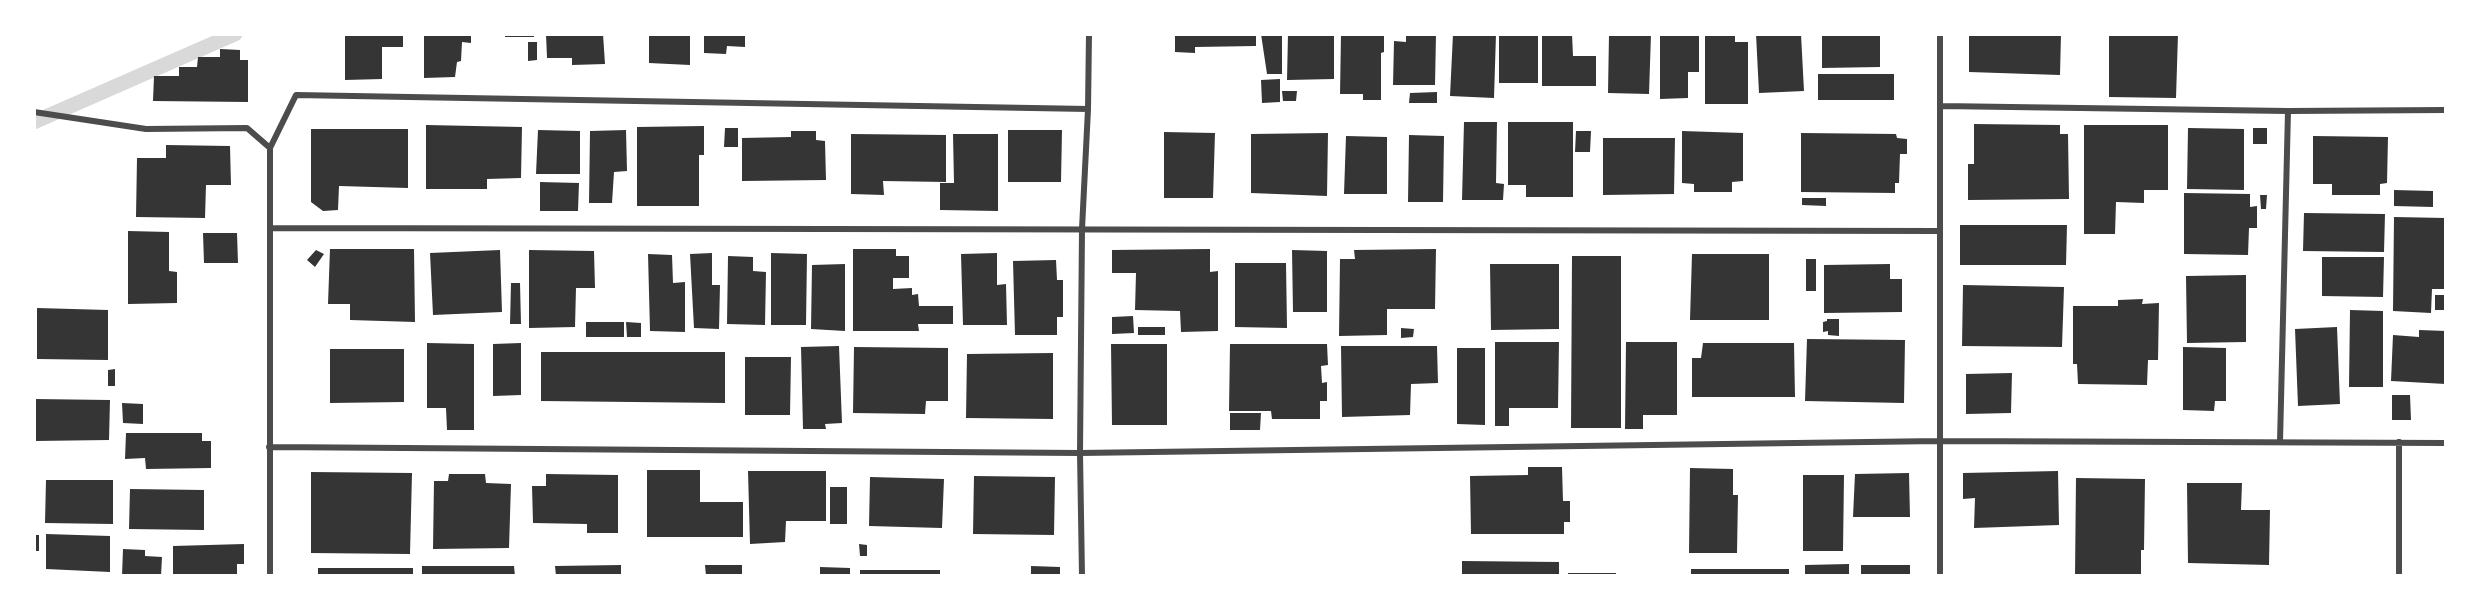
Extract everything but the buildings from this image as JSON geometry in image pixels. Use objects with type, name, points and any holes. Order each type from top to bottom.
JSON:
[{"type":"street","points":[[1082,576],[1080,453],[1082,229],[1089,34]]},
{"type":"street","points":[[1940,34],[1940,576]]},
{"type":"street","points":[[270,576],[270,148],[296,95],[1088,110]]},
{"type":"street","points":[[1941,106],[2288,111],[2445,110]]},
{"type":"street","points":[[2280,442],[2288,111]]},
{"type":"street","points":[[34,112],[146,129],[247,128],[270,148]]},
{"type":"street","points":[[270,228],[1939,231]]},
{"type":"street","points":[[269,447],[1080,453],[1939,441],[2445,443]]},
{"type":"street","points":[[2398,442],[2399,576]]},
{"type":"waterway","points":[[34,122],[235,34]]}]
